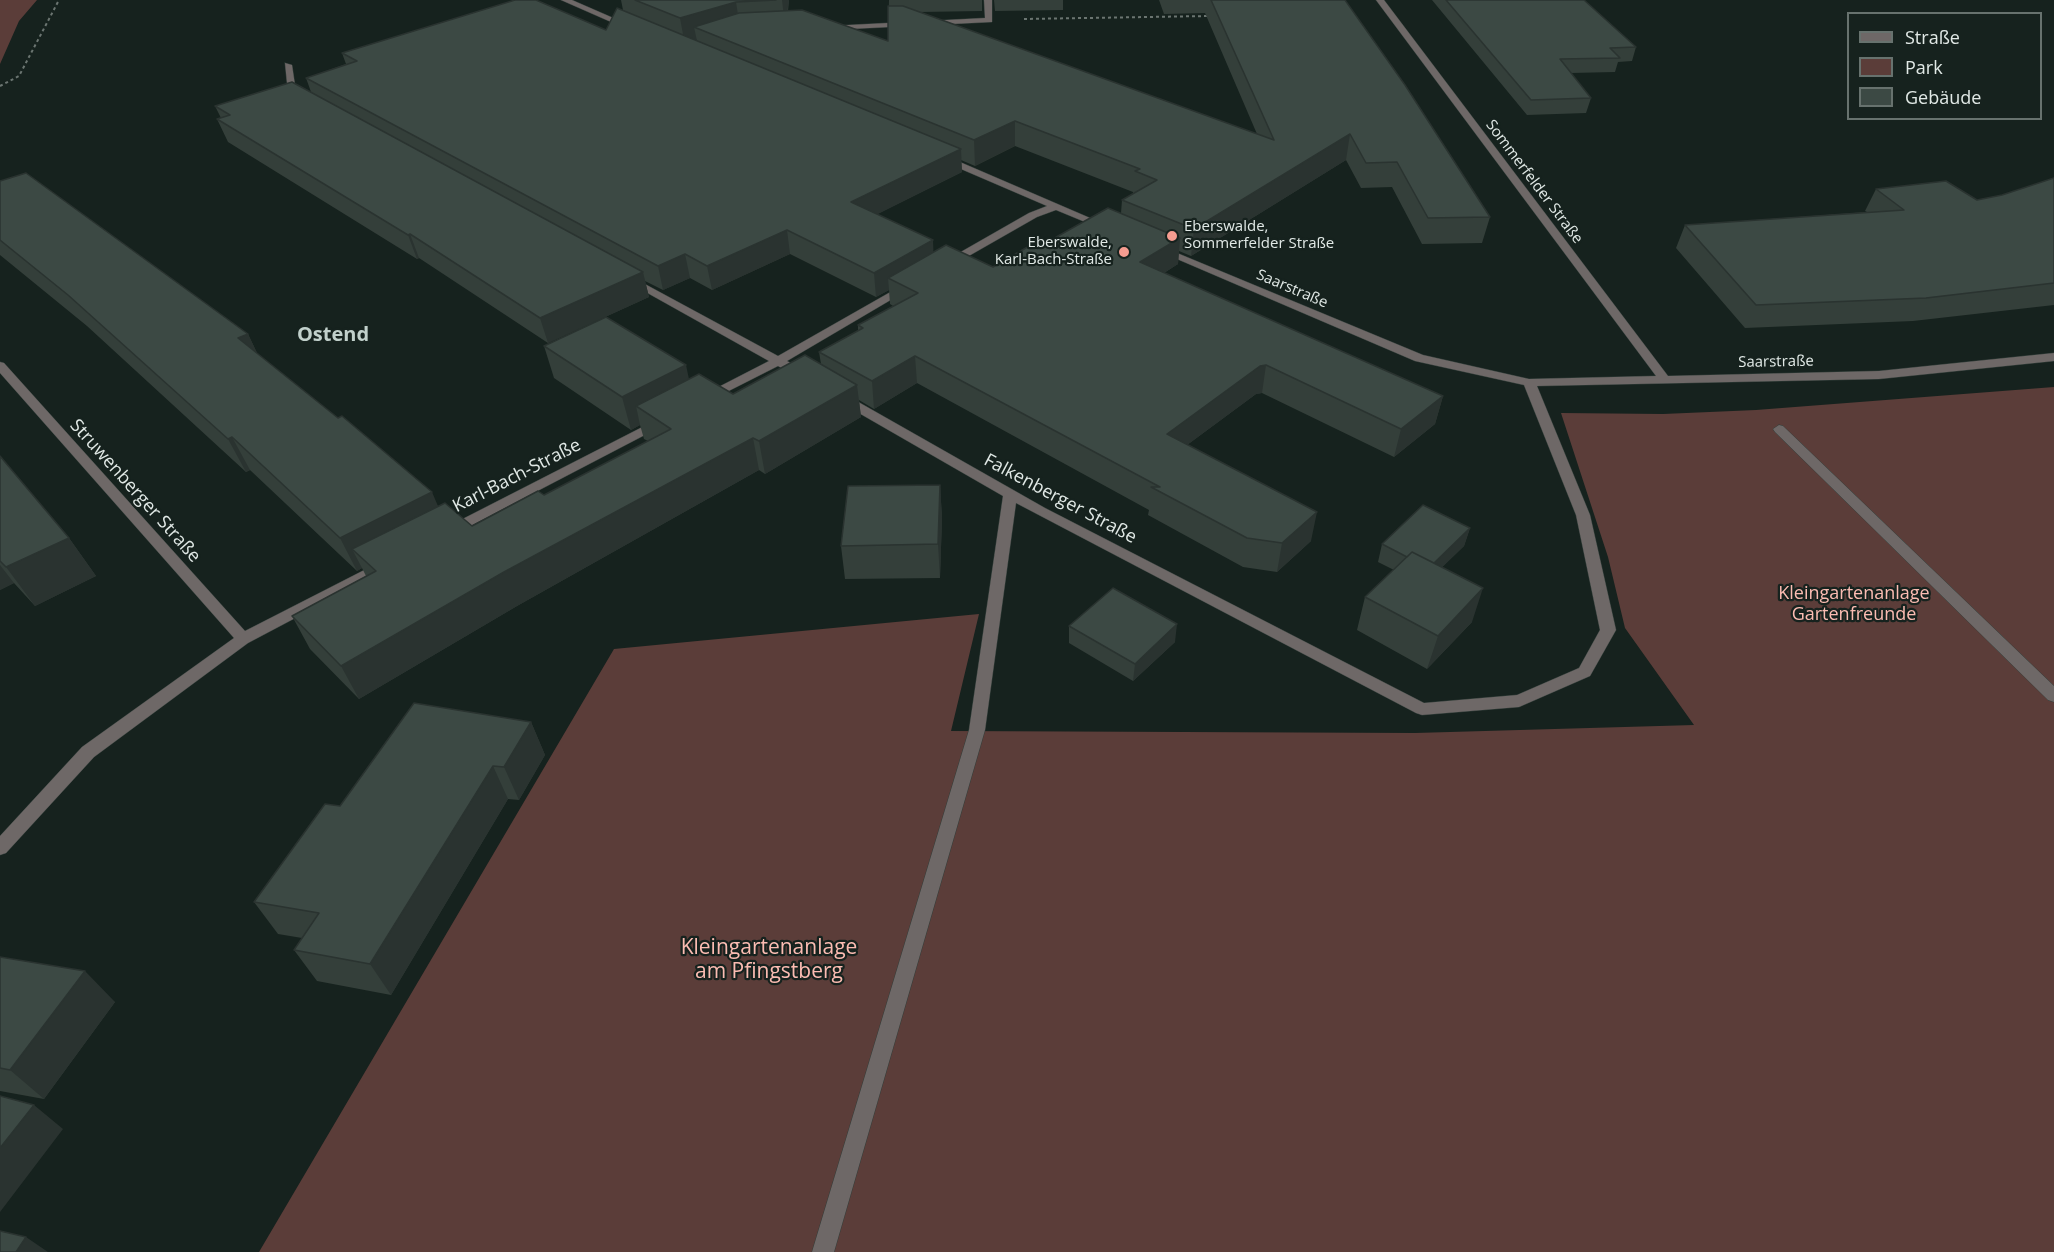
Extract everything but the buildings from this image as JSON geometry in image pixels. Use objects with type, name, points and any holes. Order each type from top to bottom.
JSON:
[{"type":"street","points":[[565,0],[602,11],[642,32]]},
{"type":"street","points":[[824,28],[989,20],[988,0]]},
{"type":"street","name":"Sommerfelder Straße","points":[[1380,0],[1665,380]]},
{"type":"street","points":[[288,65],[292,93],[312,105]]},
{"type":"street","points":[[936,155],[1121,234]]},
{"type":"street","points":[[941,267],[1033,215],[1056,206]]},
{"type":"street","name":"Saarstraße","points":[[1153,247],[1419,358],[1529,382],[1879,375],[2054,357]]},
{"type":"street","name":"Falkenberger Straße","points":[[623,275],[778,361],[1010,495],[1422,709],[1519,702],[1585,672],[1608,630],[1583,515],[1529,382]]},
{"type":"street","points":[[694,404],[778,361],[921,279]]},
{"type":"street","name":"Struwenberger Straße","points":[[0,366],[243,639]]},
{"type":"street","name":"Karl-Bach-Straße","points":[[442,536],[673,415]]},
{"type":"street","points":[[1779,429],[2054,696]]},
{"type":"street","points":[[822,1252],[977,730],[1010,495]]},
{"type":"street","points":[[0,848],[88,752],[243,639],[400,557]]},
{"type":"path","points":[[0,86],[19,76],[59,0]]},
{"type":"path","points":[[989,20],[1213,16]]},
{"type":"green space","points":[[0,0],[37,0],[19,21],[0,64]]},
{"type":"green space","name":"Kleingartenanlage am Pfingstberg","points":[[2054,387],[2054,1252],[259,1252],[614,649],[979,614],[951,731],[1415,733],[1694,725],[1625,628],[1608,557],[1561,413],[1663,414],[1756,410]]},
{"type":"place","name":"Eberswalde, Sommerfelder Straße","points":[[1172,236]]},
{"type":"place","name":"Eberswalde, Karl-Bach-Straße","points":[[1124,252]]},
{"type":"district","name":"Ostend","points":[[333,335]]},
{"type":"park label","name":"Kleingartenanlage Gartenfreunde","points":[[1854,604]]}]
